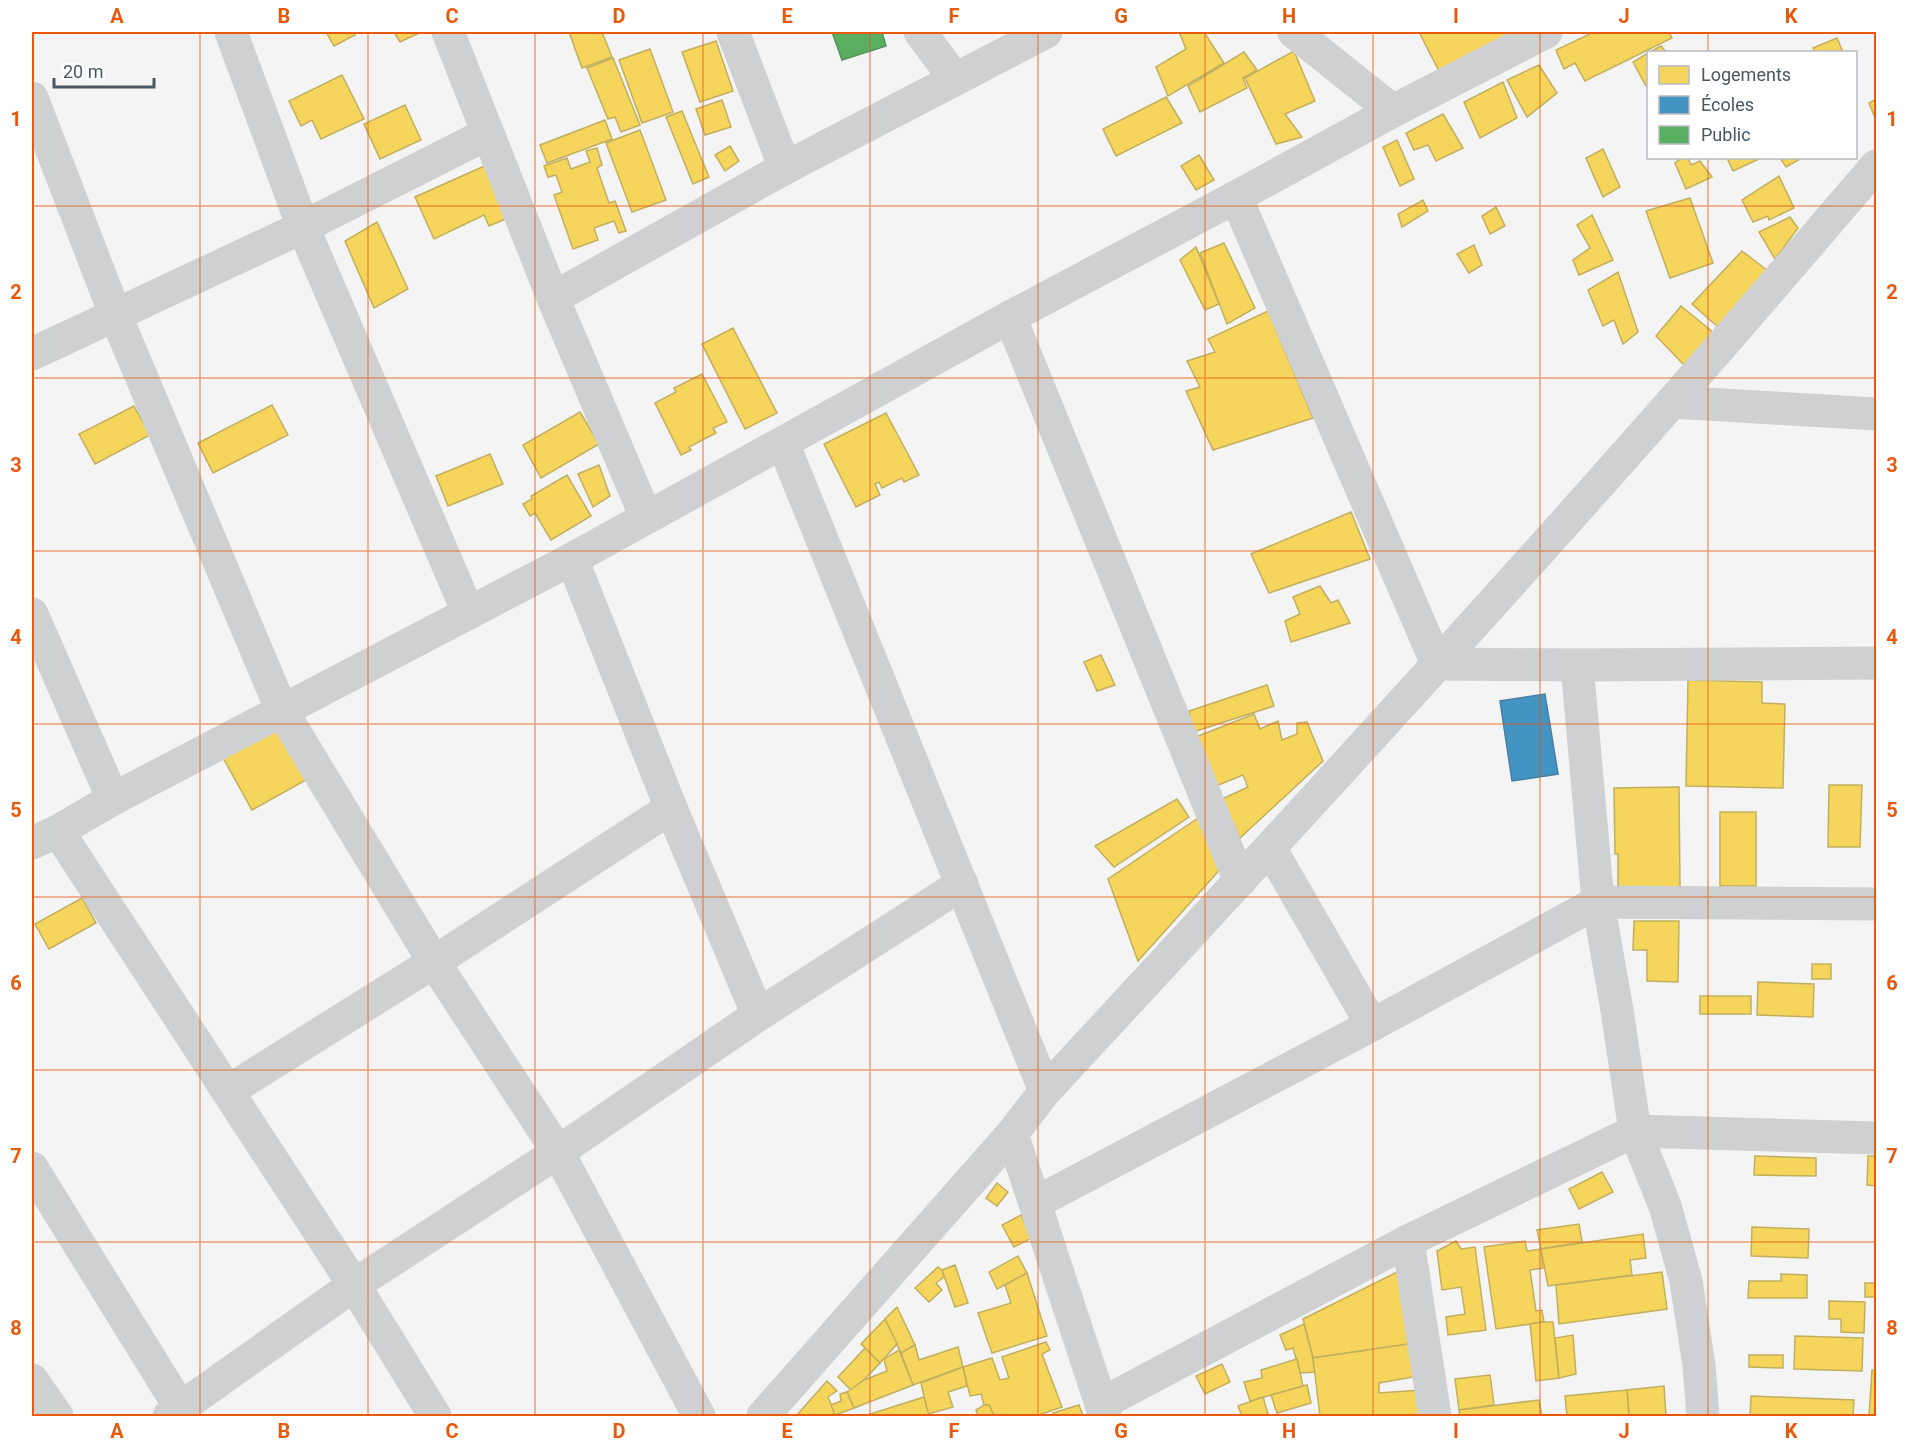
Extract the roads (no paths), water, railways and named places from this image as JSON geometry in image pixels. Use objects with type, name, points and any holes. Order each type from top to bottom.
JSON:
[{"type":"street","points":[[231,32],[303,227],[468,612]]},
{"type":"street","points":[[448,32],[553,298],[646,517]]},
{"type":"street","points":[[733,32],[785,168]]},
{"type":"street","points":[[920,32],[955,79]]},
{"type":"street","points":[[553,298],[785,168],[1046,32]]},
{"type":"street","points":[[1294,32],[1393,111]]},
{"type":"street","points":[[435,1416],[354,1285],[228,1091],[45,837],[113,799],[572,559],[1010,317],[1393,111],[1546,32]]},
{"type":"street","points":[[32,98],[115,314],[282,711],[434,962],[558,1152],[699,1416]]},
{"type":"street","points":[[32,354],[303,227],[487,134]]},
{"type":"street","points":[[764,1416],[1012,1134],[1045,1091],[1437,664],[1672,402],[1876,166]]},
{"type":"street","points":[[1236,197],[1437,664]]},
{"type":"street","points":[[1010,317],[1240,881]]},
{"type":"street","points":[[1672,402],[1876,414]]},
{"type":"street","points":[[783,443],[1045,1091]]},
{"type":"street","points":[[572,559],[671,808],[758,1015]]},
{"type":"street","points":[[32,614],[113,799]]},
{"type":"street","points":[[1437,664],[1876,663]]},
{"type":"street","points":[[1577,665],[1598,902],[1635,1131],[1665,1206],[1686,1281],[1699,1365],[1703,1416]]},
{"type":"street","points":[[228,1091],[434,962],[671,808]]},
{"type":"street","points":[[1270,848],[1372,1026]]},
{"type":"street","points":[[32,1168],[175,1412],[354,1285],[558,1152],[758,1015],[962,884]]},
{"type":"street","points":[[1035,1203],[1372,1026],[1598,902],[1876,904]]},
{"type":"street","points":[[1012,1134],[1103,1410],[1408,1241],[1635,1131],[1876,1138]]},
{"type":"street","points":[[1408,1241],[1435,1416]]},
{"type":"street","points":[[32,1380],[57,1416]]}]
